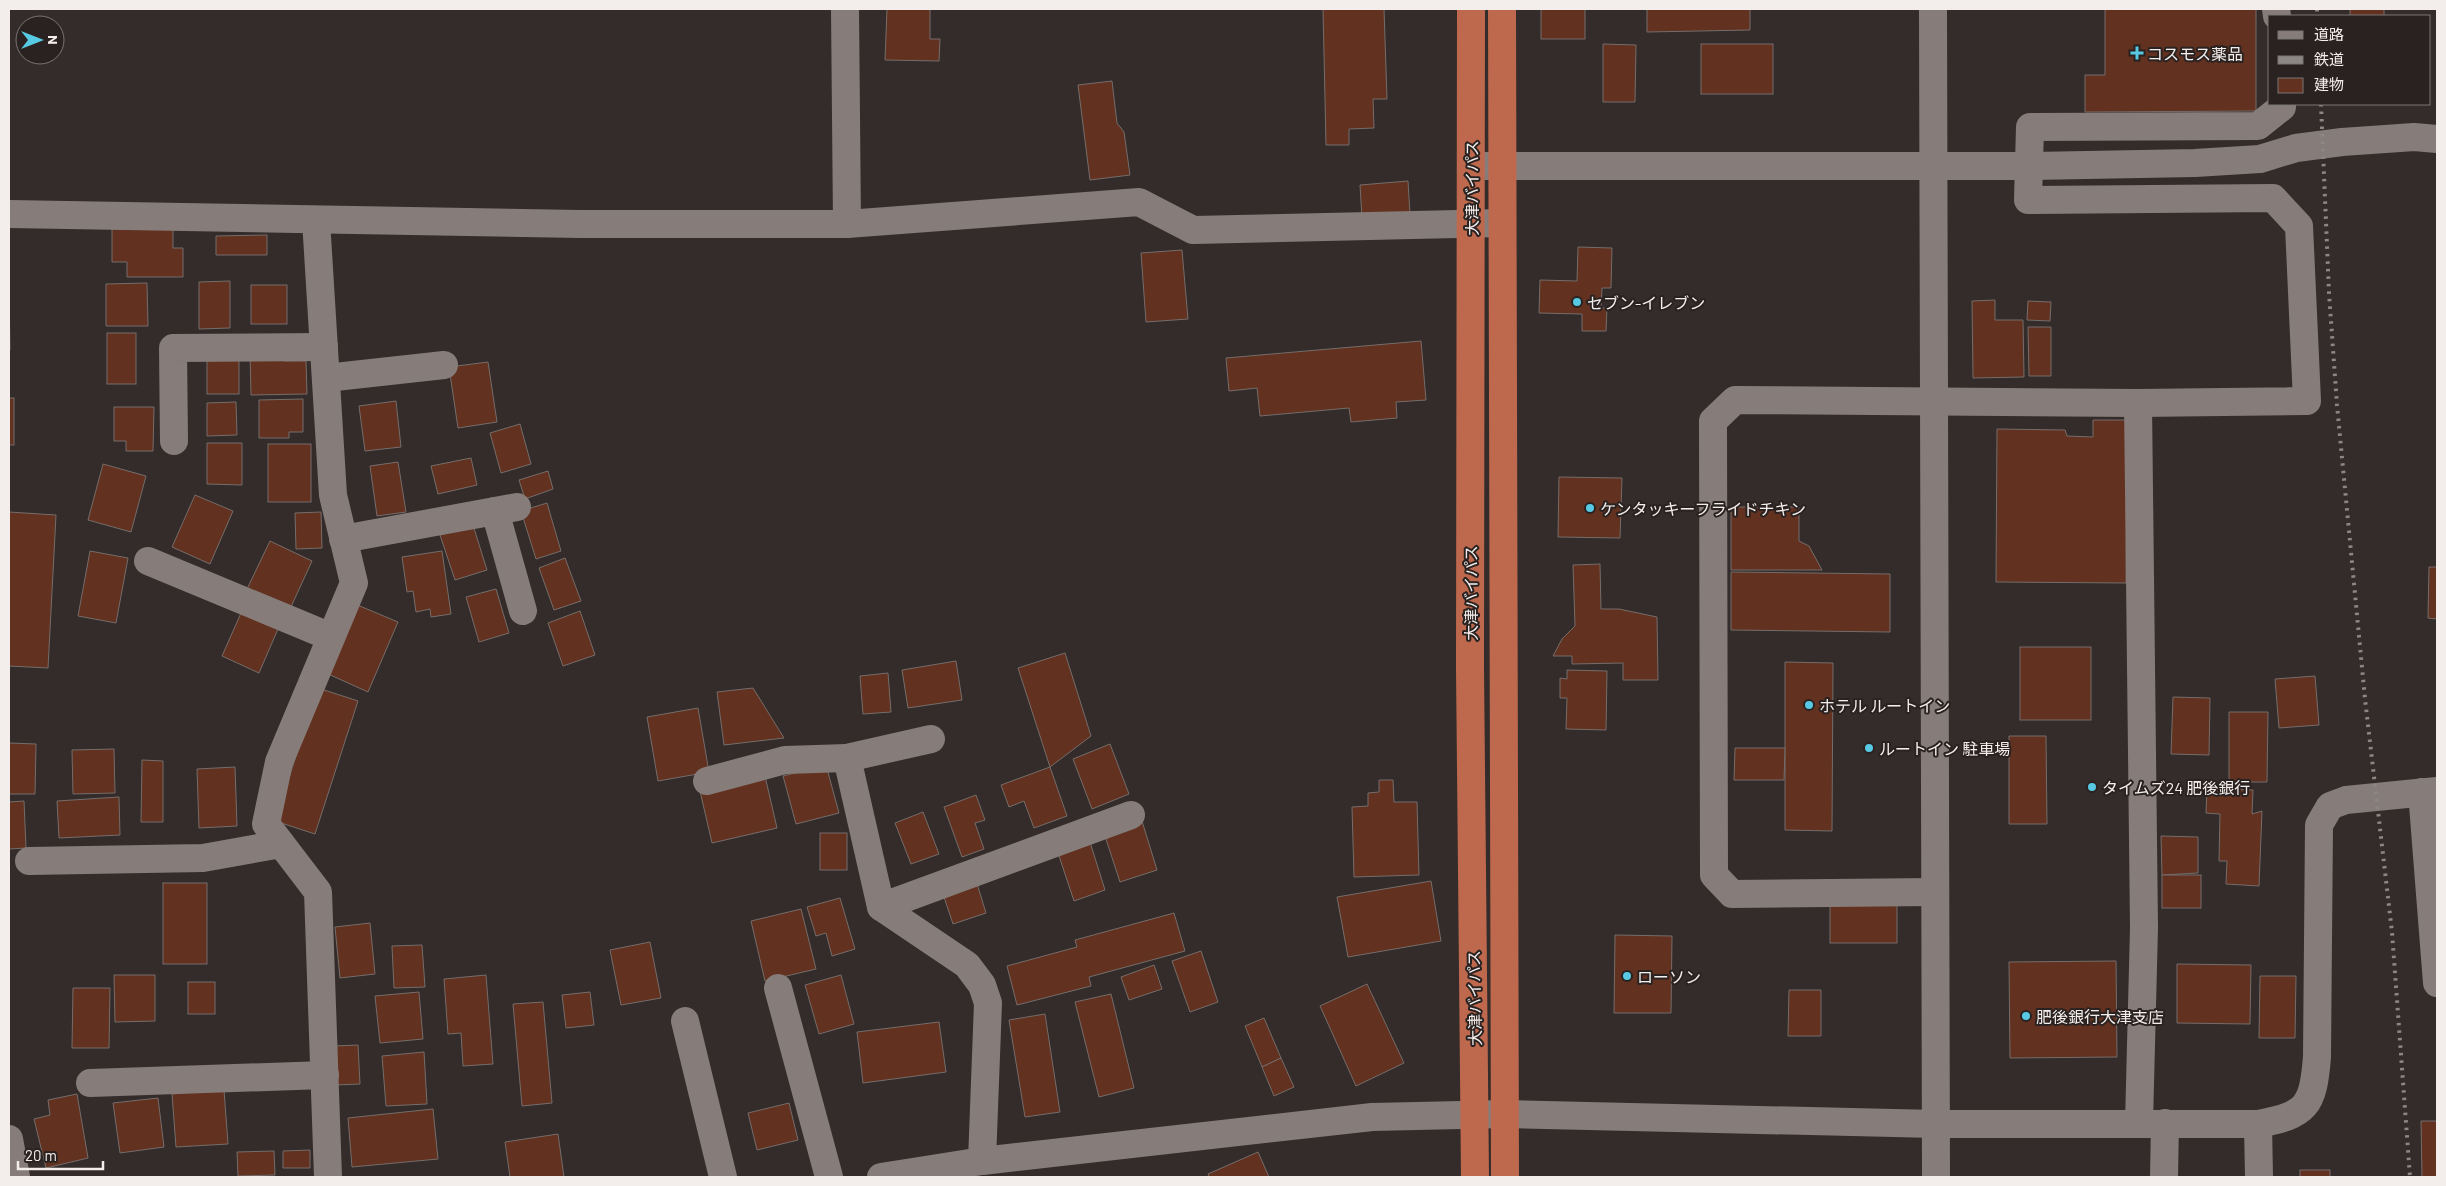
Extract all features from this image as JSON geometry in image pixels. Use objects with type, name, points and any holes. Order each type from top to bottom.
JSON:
[{"type":"highway","name":"大津バイパス","points":[[1470,9],[1470,677],[1475,1177]]},
{"type":"highway","name":"大津バイパス","points":[[1502,9],[1505,1177]]},
{"type":"street","points":[[846,9],[847,224]]},
{"type":"street","points":[[1933,9],[1936,1177]]},
{"type":"street","points":[[1934,892],[1732,894],[1714,874],[1713,421],[1735,400],[2307,401],[2299,226],[2273,198],[2028,200],[2030,127],[2258,126],[2282,107],[2282,105]]},
{"type":"street","points":[[1470,166],[1932,164],[2030,166],[2195,163],[2260,159],[2296,148],[2342,142],[2414,136],[2437,140]]},
{"type":"street","points":[[9,214],[580,224],[847,224],[1139,202],[1192,230],[1502,223]]},
{"type":"street","points":[[316,220],[333,495],[354,583],[278,762],[266,824],[318,892],[328,1177]]},
{"type":"street","points":[[174,441],[173,348],[324,347]]},
{"type":"street","points":[[326,378],[444,365]]},
{"type":"street","points":[[2138,402],[2144,928],[2138,1123]]},
{"type":"street","points":[[343,539],[506,509],[523,610]]},
{"type":"street","points":[[148,561],[331,637]]},
{"type":"street","points":[[707,781],[785,760],[847,758],[932,739]]},
{"type":"street","points":[[847,758],[881,907],[967,965],[982,985],[988,1003],[982,1161]]},
{"type":"street","points":[[881,1177],[953,1171],[982,1161],[1372,1118],[1505,1114],[1936,1124],[2258,1124],[2286,1119],[2306,1106],[2314,1086],[2317,1048],[2319,825],[2330,806],[2346,800],[2430,791],[2437,983]]},
{"type":"street","points":[[881,907],[1131,815]]},
{"type":"street","points":[[29,861],[203,858],[281,844]]},
{"type":"street","points":[[778,988],[828,1177]]},
{"type":"street","points":[[685,1021],[724,1177]]},
{"type":"street","points":[[90,1082],[325,1075]]},
{"type":"street","points":[[2164,1177],[2165,1123]]},
{"type":"street","points":[[2258,1124],[2259,1177]]},
{"type":"street","points":[[9,1139],[16,1177]]},
{"type":"building","points":[[887,9],[930,9],[930,39],[940,39],[939,61],[885,60]]},
{"type":"building","points":[[1323,9],[1384,9],[1387,99],[1373,99],[1374,128],[1349,129],[1349,145],[1326,145]]},
{"type":"building","points":[[1541,9],[1585,9],[1585,39],[1541,39]]},
{"type":"building","points":[[1647,9],[1750,9],[1750,30],[1647,32]]},
{"type":"building","points":[[2105,9],[2256,9],[2256,111],[2085,112],[2085,75],[2105,75]]},
{"type":"building","points":[[2350,9],[2384,9],[2384,15],[2350,15]]},
{"type":"building","points":[[1603,44],[1636,45],[1635,102],[1603,102]]},
{"type":"building","points":[[1701,44],[1773,44],[1773,94],[1701,94]]},
{"type":"building","points":[[1112,81],[1117,123],[1124,132],[1130,175],[1090,180],[1078,85]]},
{"type":"building","points":[[1408,181],[1410,214],[1362,218],[1360,185]]},
{"type":"building","points":[[112,229],[173,229],[173,248],[183,248],[183,277],[127,277],[127,262],[112,262]]},
{"type":"building","points":[[267,235],[267,255],[216,255],[216,236]]},
{"type":"building","points":[[1578,247],[1612,248],[1611,288],[1602,288],[1601,308],[1607,308],[1606,331],[1582,331],[1582,314],[1539,313],[1540,280],[1577,281]]},
{"type":"building","points":[[1182,250],[1188,319],[1146,322],[1141,253]]},
{"type":"building","points":[[230,281],[230,328],[199,329],[199,282]]},
{"type":"building","points":[[147,283],[148,326],[106,326],[106,284]]},
{"type":"building","points":[[251,285],[287,285],[287,324],[251,324]]},
{"type":"building","points":[[9,291],[10,350],[9,350]]},
{"type":"building","points":[[1995,300],[1995,320],[2023,320],[2024,377],[1973,378],[1972,301]]},
{"type":"building","points":[[2028,301],[2051,302],[2050,321],[2027,320]]},
{"type":"building","points":[[2028,327],[2051,327],[2051,376],[2029,376]]},
{"type":"building","points":[[107,333],[136,333],[136,384],[107,384]]},
{"type":"building","points":[[1421,341],[1426,400],[1396,402],[1397,418],[1351,422],[1349,408],[1260,416],[1257,388],[1229,391],[1226,358]]},
{"type":"building","points":[[284,352],[284,361],[306,361],[307,394],[251,395],[250,353]]},
{"type":"building","points":[[207,355],[239,355],[239,394],[207,394]]},
{"type":"building","points":[[488,362],[497,422],[458,428],[449,367]]},
{"type":"building","points":[[9,398],[14,398],[14,445],[9,445]]},
{"type":"building","points":[[303,399],[303,432],[289,432],[289,438],[259,438],[259,400]]},
{"type":"building","points":[[396,401],[401,447],[365,451],[359,406]]},
{"type":"building","points":[[236,402],[237,435],[207,436],[207,403]]},
{"type":"building","points":[[114,407],[154,407],[153,451],[126,451],[126,441],[114,441]]},
{"type":"building","points":[[2093,420],[2127,420],[2126,583],[1996,582],[1997,429],[2065,430],[2067,436],[2093,437]]},
{"type":"building","points":[[520,424],[531,464],[501,473],[490,433]]},
{"type":"building","points":[[207,443],[242,443],[242,485],[207,484]]},
{"type":"building","points":[[268,444],[311,444],[311,502],[268,502]]},
{"type":"building","points":[[471,458],[477,485],[438,494],[431,466]]},
{"type":"building","points":[[398,462],[406,512],[377,516],[370,466]]},
{"type":"building","points":[[103,464],[146,476],[131,532],[88,520]]},
{"type":"building","points":[[548,471],[553,489],[525,499],[519,480]]},
{"type":"building","name":"ケンタッキーフライドチキン","points":[[1559,477],[1622,478],[1620,538],[1558,537]]},
{"type":"building","points":[[195,495],[233,511],[210,564],[172,547]]},
{"type":"building","points":[[547,503],[561,551],[536,559],[521,511]]},
{"type":"building","points":[[1731,507],[1799,507],[1799,541],[1809,546],[1822,570],[1731,570]]},
{"type":"building","points":[[9,512],[56,515],[48,668],[9,666]]},
{"type":"building","points":[[321,512],[322,548],[296,549],[295,513]]},
{"type":"building","points":[[473,525],[487,570],[455,580],[440,535]]},
{"type":"building","points":[[270,541],[312,561],[290,609],[247,589]]},
{"type":"building","points":[[90,551],[128,558],[116,623],[78,616]]},
{"type":"building","points":[[442,551],[451,614],[431,617],[430,609],[416,612],[413,591],[407,592],[402,557]]},
{"type":"building","points":[[565,558],[581,601],[554,610],[539,568]]},
{"type":"building","points":[[1600,564],[1601,609],[1619,609],[1657,617],[1658,680],[1623,680],[1623,663],[1572,664],[1572,656],[1553,656],[1562,639],[1575,626],[1573,565]]},
{"type":"building","points":[[2429,567],[2437,567],[2437,619],[2428,618]]},
{"type":"building","points":[[1731,572],[1890,574],[1890,632],[1731,630]]},
{"type":"building","points":[[496,589],[509,633],[479,642],[466,597]]},
{"type":"building","points":[[355,604],[398,622],[368,692],[326,673]]},
{"type":"building","points":[[580,611],[595,655],[563,666],[548,623]]},
{"type":"building","points":[[241,613],[278,629],[259,673],[222,656]]},
{"type":"building","points":[[2020,647],[2091,647],[2091,720],[2020,720]]},
{"type":"building","points":[[1065,653],[1091,736],[1050,767],[1018,668]]},
{"type":"building","points":[[956,661],[962,700],[908,708],[902,670]]},
{"type":"building","name":"ホテル ルートイン","points":[[1785,662],[1833,663],[1832,831],[1785,830]]},
{"type":"building","points":[[1567,670],[1607,671],[1606,730],[1566,729],[1567,698],[1560,698],[1560,678],[1567,679]]},
{"type":"building","points":[[888,673],[891,712],[863,714],[860,676]]},
{"type":"building","points":[[2315,676],[2319,725],[2279,728],[2275,679]]},
{"type":"building","points":[[318,688],[358,701],[315,834],[275,821]]},
{"type":"building","points":[[753,688],[784,738],[724,745],[717,692]]},
{"type":"building","points":[[2173,697],[2210,698],[2209,755],[2171,754]]},
{"type":"building","points":[[698,708],[709,772],[658,781],[647,717]]},
{"type":"building","points":[[2229,712],[2268,712],[2267,782],[2229,782]]},
{"type":"building","points":[[2009,736],[2046,736],[2047,824],[2009,824]]},
{"type":"building","points":[[9,743],[36,744],[35,794],[9,794]]},
{"type":"building","points":[[1110,744],[1129,794],[1092,809],[1073,759]]},
{"type":"building","points":[[1735,748],[1785,748],[1784,780],[1734,780]]},
{"type":"building","points":[[114,749],[115,793],[73,794],[72,750]]},
{"type":"building","points":[[142,760],[163,761],[163,822],[141,822]]},
{"type":"building","points":[[826,765],[839,813],[796,824],[783,776]]},
{"type":"building","points":[[235,767],[237,826],[199,828],[197,769]]},
{"type":"building","points":[[1050,767],[1067,816],[1034,828],[1024,801],[1009,807],[1001,785]]},
{"type":"building","points":[[765,776],[777,828],[712,843],[700,791]]},
{"type":"building","points":[[1379,780],[1393,780],[1394,802],[1417,802],[1419,875],[1354,877],[1352,807],[1368,806],[1368,793],[1379,792]]},
{"type":"building","points":[[2207,788],[2253,790],[2252,814],[2262,811],[2259,886],[2226,884],[2227,861],[2219,861],[2220,814],[2206,813]]},
{"type":"building","points":[[976,795],[985,820],[975,823],[984,849],[962,857],[944,807]]},
{"type":"building","points":[[119,797],[120,835],[59,838],[57,801]]},
{"type":"building","points":[[24,801],[26,848],[9,849],[9,802]]},
{"type":"building","points":[[923,812],[939,854],[911,864],[895,823]]},
{"type":"building","points":[[1142,821],[1157,870],[1120,882],[1104,833]]},
{"type":"building","points":[[820,833],[847,833],[847,870],[820,870]]},
{"type":"building","points":[[2161,836],[2198,837],[2198,873],[2162,875]]},
{"type":"building","points":[[1090,842],[1105,890],[1074,901],[1058,853]]},
{"type":"building","points":[[2162,875],[2201,875],[2201,908],[2162,908]]},
{"type":"building","points":[[975,877],[986,913],[953,924],[941,888]]},
{"type":"building","points":[[1431,881],[1441,941],[1348,957],[1337,897]]},
{"type":"building","points":[[163,883],[207,883],[207,964],[163,964]]},
{"type":"building","points":[[840,898],[855,949],[832,956],[826,933],[816,936],[807,907]]},
{"type":"building","points":[[1830,905],[1897,905],[1897,943],[1830,943]]},
{"type":"building","points":[[801,909],[816,969],[765,981],[751,921]]},
{"type":"building","points":[[1174,913],[1185,951],[1089,977],[1091,986],[1017,1005],[1007,966],[1077,947],[1075,940]]},
{"type":"building","points":[[370,923],[375,974],[340,978],[335,927]]},
{"type":"building","points":[[1615,935],[1672,936],[1671,1013],[1614,1013]]},
{"type":"building","points":[[650,942],[661,998],[621,1005],[610,950]]},
{"type":"building","points":[[422,945],[425,987],[394,988],[392,946]]},
{"type":"building","points":[[1201,951],[1218,1002],[1190,1012],[1172,961]]},
{"type":"building","points":[[2116,961],[2117,1057],[2010,1058],[2009,962]]},
{"type":"building","points":[[2177,964],[2251,965],[2250,1024],[2177,1023]]},
{"type":"building","points":[[1154,965],[1162,989],[1129,1000],[1121,977]]},
{"type":"building","points":[[114,975],[155,975],[155,1021],[115,1022]]},
{"type":"building","points":[[486,975],[493,1064],[463,1066],[461,1033],[448,1034],[444,979]]},
{"type":"building","points":[[841,975],[854,1024],[819,1034],[805,985]]},
{"type":"building","points":[[2260,976],[2296,976],[2295,1038],[2259,1038]]},
{"type":"building","points":[[188,982],[215,982],[215,1014],[188,1014]]},
{"type":"building","points":[[1367,984],[1404,1063],[1356,1086],[1320,1006]]},
{"type":"building","points":[[73,988],[110,988],[109,1048],[72,1048]]},
{"type":"building","points":[[1789,990],[1821,990],[1821,1036],[1788,1036]]},
{"type":"building","points":[[419,992],[423,1039],[380,1043],[375,996]]},
{"type":"building","points":[[590,992],[594,1025],[566,1028],[562,995]]},
{"type":"building","points":[[1111,994],[1134,1088],[1099,1097],[1075,1002]]},
{"type":"building","points":[[543,1002],[552,1103],[522,1106],[513,1004]]},
{"type":"building","points":[[1045,1014],[1060,1112],[1025,1117],[1009,1020]]},
{"type":"building","points":[[1264,1018],[1281,1058],[1262,1067],[1245,1026]]},
{"type":"building","points":[[939,1022],[946,1072],[863,1083],[857,1032]]},
{"type":"building","points":[[358,1045],[360,1084],[336,1085],[334,1046]]},
{"type":"building","points":[[424,1052],[427,1104],[386,1106],[382,1056]]},
{"type":"building","points":[[1281,1058],[1294,1087],[1274,1096],[1262,1067]]},
{"type":"building","points":[[224,1090],[228,1144],[176,1147],[172,1094]]},
{"type":"building","points":[[77,1094],[88,1158],[46,1168],[34,1119],[50,1115],[48,1100]]},
{"type":"building","points":[[158,1098],[164,1147],[120,1153],[113,1103]]},
{"type":"building","points":[[789,1103],[798,1140],[757,1150],[748,1113]]},
{"type":"building","points":[[433,1109],[438,1159],[352,1167],[348,1118]]},
{"type":"building","points":[[2421,1121],[2437,1121],[2437,1177],[2422,1177]]},
{"type":"building","points":[[558,1134],[564,1177],[510,1177],[505,1142]]},
{"type":"building","points":[[310,1150],[310,1168],[283,1168],[283,1151]]},
{"type":"building","points":[[274,1151],[275,1175],[238,1176],[237,1152]]},
{"type":"building","points":[[1258,1152],[1269,1177],[1209,1177],[1208,1174]]},
{"type":"building","points":[[2300,1170],[2330,1170],[2330,1177],[2300,1177]]},
{"type":"railway","points":[[2317,9],[2317,15]]},
{"type":"railway","points":[[2321,105],[2329,293],[2337,405],[2365,699],[2392,932],[2410,1177]]},
{"type":"place","name":"コスモス薬品","points":[[2137,53]]},
{"type":"place","name":"セブン-イレブン","points":[[1577,302]]},
{"type":"place","name":"ケンタッキーフライドチキン","points":[[1590,508]]},
{"type":"place","name":"ホテル ルートイン","points":[[1809,705]]},
{"type":"place","name":"ルートイン 駐車場","points":[[1869,748]]},
{"type":"place","name":"タイムズ24 肥後銀行","points":[[2092,787]]},
{"type":"place","name":"ローソン","points":[[1627,976]]},
{"type":"place","name":"肥後銀行大津支店","points":[[2026,1016]]}]
